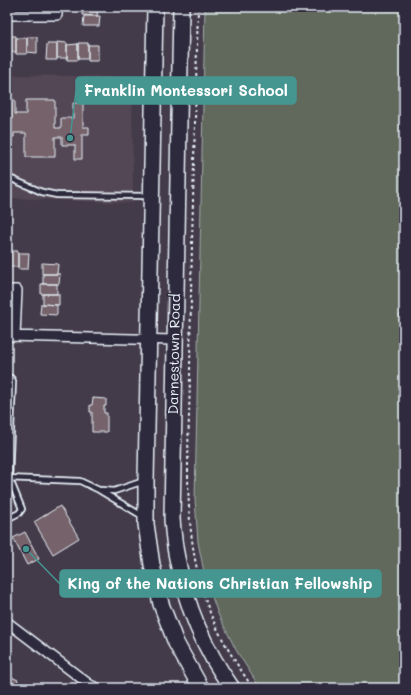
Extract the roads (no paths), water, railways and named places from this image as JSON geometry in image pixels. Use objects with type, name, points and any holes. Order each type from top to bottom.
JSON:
[{"type":"main road","name":"Darnestown Road","points":[[155,7],[152,97],[146,518],[152,564],[162,604],[176,643],[201,688]]},
{"type":"main road","name":"Darnestown Road","points":[[181,7],[172,519],[176,558],[186,595],[200,633],[217,667],[232,688]]},
{"type":"street","points":[[11,7],[11,15],[57,15],[57,7]]},
{"type":"street","points":[[7,290],[17,290],[11,336],[149,338],[174,340]]},
{"type":"street","points":[[7,622],[92,687]]},
{"type":"lane","points":[[115,97],[152,97]]},
{"type":"lane","points":[[7,177],[42,192],[57,195],[151,196]]},
{"type":"lane","points":[[7,376],[13,381],[8,477],[22,509],[19,513],[7,519]]},
{"type":"lane","points":[[8,477],[80,481],[99,490],[146,518]]},
{"type":"lane","points":[[99,490],[114,491],[146,481]]},
{"type":"place","name":"Franklin Montessori School","points":[[70,138]]},
{"type":"place","name":"King of the Nations Christian Fellowship","points":[[26,549]]}]
